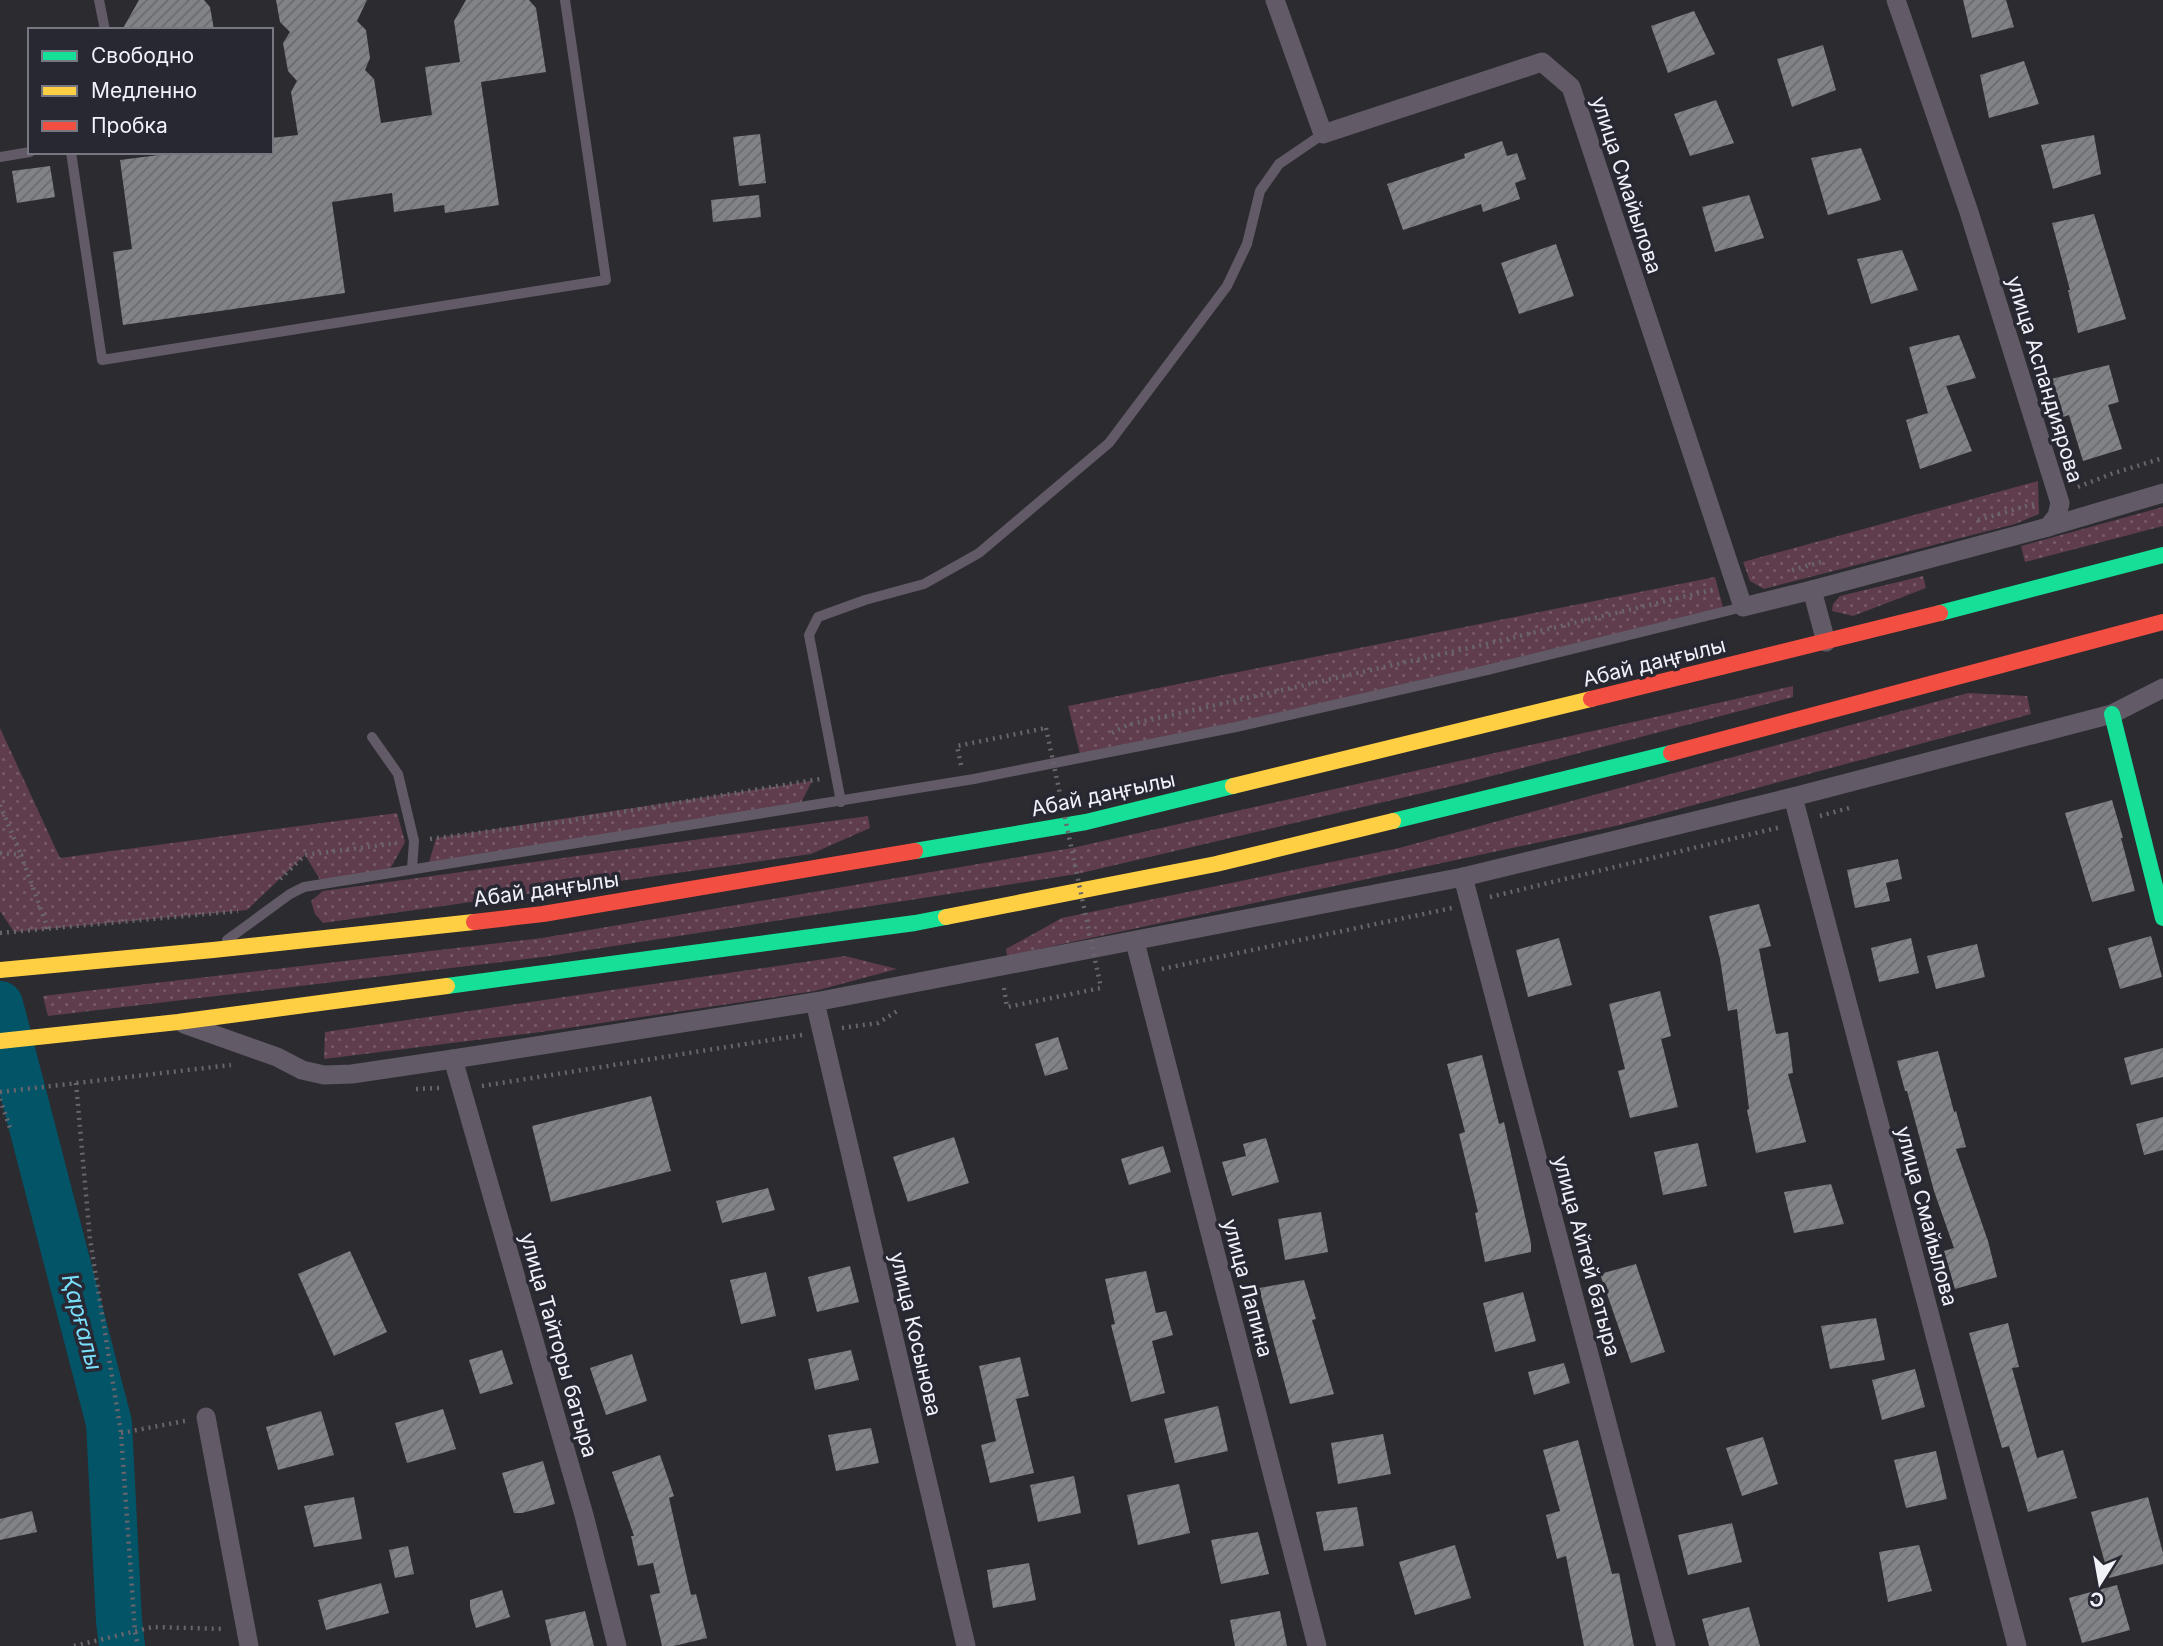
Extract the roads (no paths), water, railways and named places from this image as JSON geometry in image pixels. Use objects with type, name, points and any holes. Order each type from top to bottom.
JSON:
[{"type":"main road","name":"Абай даңғылы","points":[[0,970],[543,914],[1086,822],[1826,642],[2163,555]]},
{"type":"main road","points":[[0,1041],[178,1022],[915,923],[1216,864],[1679,751],[2163,622]]},
{"type":"main road","points":[[2112,714],[2163,918]]},
{"type":"street","points":[[1275,0],[1323,134]]},
{"type":"street","name":"улица Аспандиярова","points":[[1896,0],[1968,209],[2058,496],[2060,503],[2057,516],[2048,527]]},
{"type":"street","name":"улица Смайылова","points":[[1323,134],[1542,62],[1571,88],[1743,607]]},
{"type":"street","points":[[1743,607],[2048,527],[2163,493]]},
{"type":"street","points":[[1812,590],[1826,642]]},
{"type":"street","points":[[178,1022],[276,1057],[302,1070],[324,1075],[352,1074],[453,1059],[815,1002],[1463,877],[1793,797],[2112,714],[2163,688]]},
{"type":"street","name":"улица Смайылова","points":[[1793,797],[2017,1646]]},
{"type":"street","name":"улица Айтей батыра","points":[[1463,877],[1666,1646]]},
{"type":"street","name":"улица Лапина","points":[[1135,942],[1317,1646]]},
{"type":"street","name":"улица Косынова","points":[[815,1002],[966,1646]]},
{"type":"street","name":"улица Тайторы батыра","points":[[453,1059],[584,1515],[617,1646]]},
{"type":"street","points":[[206,1417],[248,1637]]},
{"type":"lane","points":[[99,0],[105,28]]},
{"type":"lane","points":[[71,154],[102,360],[606,280],[565,0]]},
{"type":"lane","points":[[841,802],[809,635],[818,617],[924,584],[979,553],[1109,443],[1227,286],[1247,244],[1261,191],[1279,164],[1323,134]]},
{"type":"lane","points":[[0,157],[28,152]]},
{"type":"lane","points":[[213,950],[304,887],[974,779],[1236,727],[1487,670],[1743,607]]},
{"type":"lane","points":[[372,737],[398,774],[414,841],[412,869]]},
{"type":"waterway","name":"Қарғалы","points":[[0,1004],[109,1423],[122,1646]]}]
